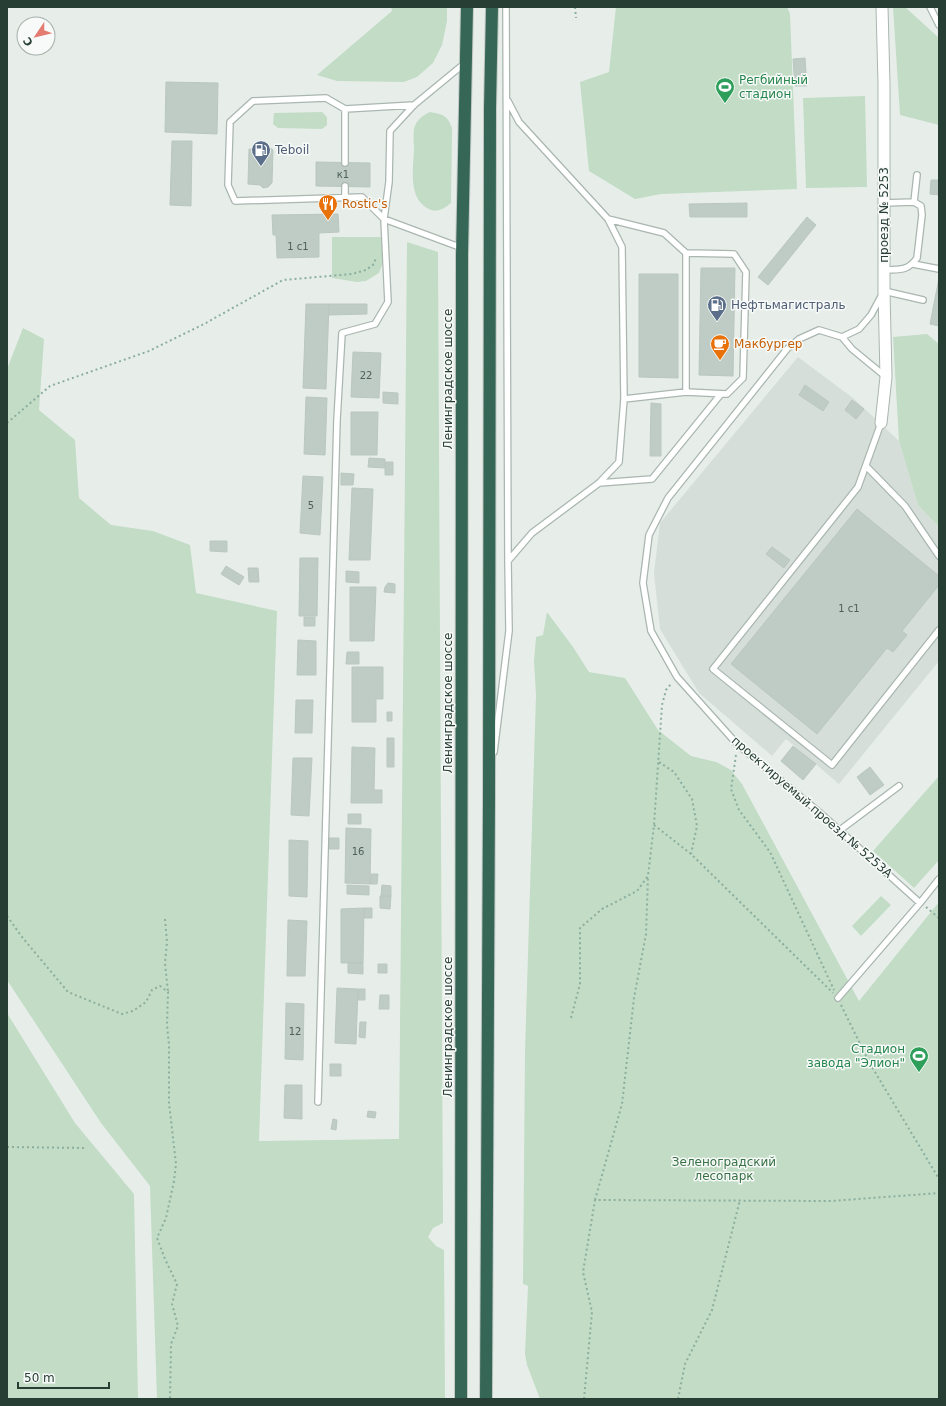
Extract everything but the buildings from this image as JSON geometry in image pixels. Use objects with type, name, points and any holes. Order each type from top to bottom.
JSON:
[{"type":"highway","name":"Ленинградское шоссе","points":[[462,1399],[462,248],[467,7]]},
{"type":"highway","points":[[486,1399],[490,108],[492,7]]},
{"type":"street","name":"проезд № 5253","points":[[881,423],[886,377],[882,7]]},
{"type":"lane","points":[[488,798],[509,631],[506,7]]},
{"type":"lane","points":[[930,7],[939,25]]},
{"type":"lane","points":[[318,1102],[337,428],[342,333],[375,324],[388,302],[384,219],[389,182],[390,132],[414,105],[465,63]]},
{"type":"lane","points":[[414,105],[345,109],[326,98],[253,101],[230,122],[228,184],[235,201],[362,197],[384,219],[462,248]]},
{"type":"lane","points":[[507,100],[520,122],[608,219],[622,247],[624,399],[619,462],[599,483],[532,533],[508,561]]},
{"type":"lane","points":[[345,109],[345,163]]},
{"type":"lane","points":[[914,202],[918,175]]},
{"type":"lane","points":[[345,186],[345,197]]},
{"type":"lane","points":[[884,203],[914,202],[921,206],[922,215],[917,258],[913,264],[906,269],[884,270]]},
{"type":"lane","points":[[608,219],[664,233],[686,253],[734,254],[746,272],[743,378],[727,394],[686,392],[624,399]]},
{"type":"lane","points":[[686,253],[686,392]]},
{"type":"lane","points":[[913,264],[939,269]]},
{"type":"lane","points":[[886,377],[852,349],[842,337],[859,329],[870,315],[884,290],[923,300]]},
{"type":"lane","name":"проектируемый проезд № 5253А","points":[[842,337],[819,330],[799,339],[787,349],[668,498],[649,535],[643,583],[651,631],[677,677],[737,744],[840,830],[920,903]]},
{"type":"lane","points":[[599,483],[652,479],[721,394]]},
{"type":"lane","points":[[881,423],[858,487],[713,669],[832,765],[939,630]]},
{"type":"lane","points":[[866,466],[905,506],[939,556]]},
{"type":"lane","points":[[840,830],[899,786]]},
{"type":"lane","points":[[838,998],[939,879]]},
{"type":"path","points":[[575,7],[576,18]]},
{"type":"path","points":[[7,423],[50,386],[149,351],[204,324],[283,280],[352,274],[366,270],[374,264],[377,254]]},
{"type":"path","points":[[584,1399],[592,1312],[583,1272],[595,1200],[622,1104],[634,998],[646,934],[648,876],[654,824],[662,705],[666,690],[677,677]]},
{"type":"path","points":[[737,744],[731,789],[738,810],[770,852],[869,1062],[939,1179]]},
{"type":"path","points":[[659,762],[674,772],[692,799],[697,826],[691,854]]},
{"type":"path","points":[[654,824],[691,854],[838,998]]},
{"type":"path","points":[[571,1018],[580,984],[580,928],[602,910],[637,891],[648,876]]},
{"type":"path","points":[[920,903],[939,918]]},
{"type":"path","points":[[7,916],[22,938],[68,992],[122,1014],[133,1011],[146,1002],[152,990],[160,986],[168,992]]},
{"type":"path","points":[[165,919],[167,942],[165,963],[168,992],[167,1025],[169,1045],[170,1102],[176,1164],[166,1218],[157,1238],[177,1284],[172,1304],[178,1326],[171,1344],[170,1399]]},
{"type":"path","points":[[7,1147],[87,1148]]},
{"type":"path","points":[[595,1200],[831,1201],[939,1193]]},
{"type":"path","points":[[678,1399],[685,1364],[712,1310],[740,1200]]},
{"type":"shaded area","points":[[798,357],[853,398],[899,441],[918,505],[939,527],[939,661],[839,784],[786,739],[772,756],[699,693],[660,629],[654,573],[660,523]]},
{"type":"green space","points":[[391,7],[447,7],[447,21],[442,45],[433,63],[417,77],[404,82],[337,81],[317,75],[392,11]]},
{"type":"green space","name":"Регбийный стадион","points":[[616,7],[787,7],[790,14],[797,189],[661,194],[635,199],[589,171],[580,82],[609,72]]},
{"type":"green space","points":[[893,7],[905,7],[939,38],[939,125],[900,115]]},
{"type":"green space","points":[[865,96],[867,187],[806,188],[803,98]]},
{"type":"green space","points":[[322,112],[327,117],[327,125],[322,129],[278,128],[273,124],[274,113]]},
{"type":"green space","points":[[430,112],[447,118],[452,128],[451,203],[443,209],[435,211],[422,204],[415,191],[413,183],[414,129],[420,118]]},
{"type":"green space","points":[[332,237],[383,237],[384,253],[379,273],[366,281],[357,282],[332,278]]},
{"type":"green space","points":[[407,242],[438,252],[443,1223],[433,1228],[428,1237],[436,1246],[444,1250],[445,1399],[157,1399],[150,1186],[101,1123],[7,980],[7,369],[23,328],[44,339],[39,410],[75,440],[79,498],[111,525],[153,531],[190,545],[196,593],[277,611],[259,1141],[399,1139]]},
{"type":"green space","points":[[927,334],[939,344],[939,527],[918,505],[899,441],[893,337]]},
{"type":"green space","name":"Зеленоградский лесопарк","points":[[547,612],[573,647],[589,672],[625,678],[658,730],[691,756],[716,762],[731,770],[742,784],[859,1001],[939,902],[939,1399],[540,1399],[527,1365],[525,1354],[528,1286],[523,1284],[525,1051],[536,695],[534,661],[536,637],[543,635]]},
{"type":"green space","points":[[939,776],[939,860],[914,888],[873,851]]},
{"type":"green space","points":[[881,896],[891,905],[861,936],[852,926]]},
{"type":"green space","points":[[7,1013],[75,1123],[134,1194],[138,1399],[7,1399]]},
{"type":"place","name":"Регбийный стадион","points":[[725,104]]},
{"type":"place","name":"Teboil","points":[[261,167]]},
{"type":"place","name":"Rostic's","points":[[328,221]]},
{"type":"place","name":"Нефтьмагистраль","points":[[717,322]]},
{"type":"place","name":"Макбургер","points":[[720,361]]},
{"type":"place","name":"Стадион завода \"Элион\"","points":[[919,1073]]}]
